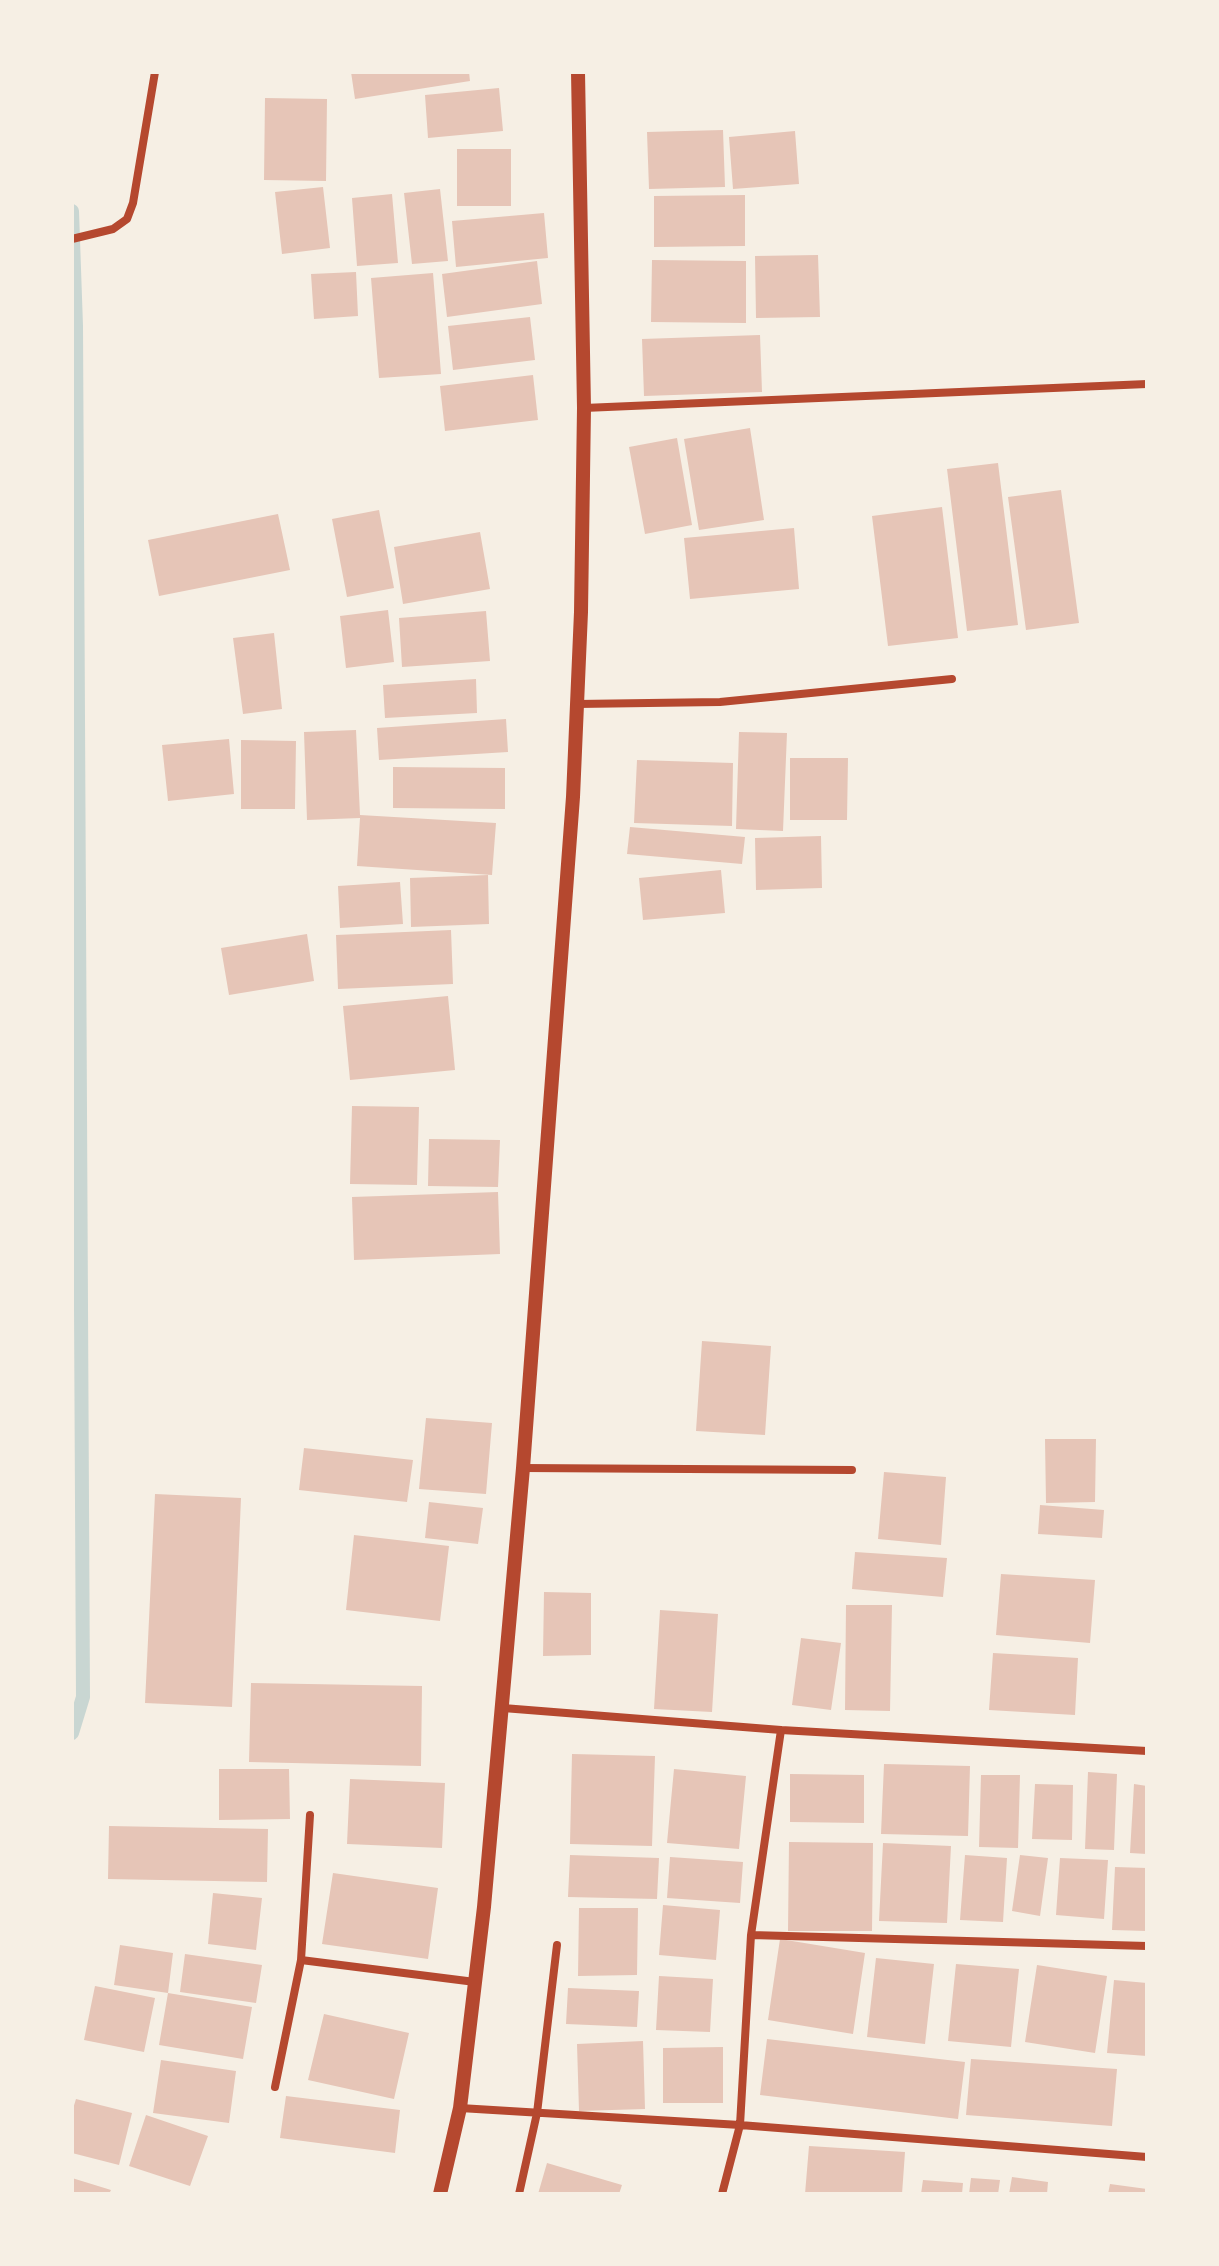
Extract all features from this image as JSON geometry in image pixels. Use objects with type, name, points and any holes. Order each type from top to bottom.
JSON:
[{"type":"street","points":[[73,239],[113,229],[127,219],[133,203],[155,72]]},
{"type":"street","points":[[440,2194],[460,2108],[503,1708],[573,797],[584,408],[578,72]]},
{"type":"street","points":[[584,408],[1147,384]]},
{"type":"street","points":[[577,704],[720,702],[952,679]]},
{"type":"street","points":[[523,1468],[852,1470]]},
{"type":"street","points":[[503,1708],[781,1730],[1147,1751]]},
{"type":"street","points":[[722,2194],[740,2125],[751,1935],[781,1730]]},
{"type":"street","points":[[275,2087],[301,1960],[310,1815]]},
{"type":"street","points":[[751,1935],[1147,1946]]},
{"type":"street","points":[[519,2194],[537,2113],[557,1945]]},
{"type":"street","points":[[301,1960],[475,1982]]},
{"type":"street","points":[[460,2108],[740,2125],[1147,2157]]},
{"type":"building","points":[[351,72],[469,72],[470,81],[355,99]]},
{"type":"building","points":[[499,88],[503,131],[428,138],[425,95]]},
{"type":"building","points":[[265,98],[327,99],[326,181],[264,180]]},
{"type":"building","points":[[723,130],[725,187],[649,189],[647,132]]},
{"type":"building","points":[[795,131],[799,184],[733,189],[729,137]]},
{"type":"building","points":[[457,149],[511,149],[511,206],[457,206]]},
{"type":"building","points":[[323,187],[330,248],[282,254],[275,192]]},
{"type":"building","points":[[440,189],[448,261],[412,264],[404,193]]},
{"type":"building","points":[[392,194],[398,263],[357,266],[352,198]]},
{"type":"building","points":[[745,195],[745,246],[654,247],[654,196]]},
{"type":"building","points":[[544,213],[548,258],[456,267],[452,221]]},
{"type":"building","points":[[818,255],[820,317],[756,318],[755,256]]},
{"type":"building","points":[[652,260],[746,261],[746,323],[651,322]]},
{"type":"building","points":[[537,261],[542,304],[447,317],[442,274]]},
{"type":"building","points":[[356,272],[358,316],[314,319],[311,274]]},
{"type":"building","points":[[433,273],[441,374],[379,378],[371,278]]},
{"type":"building","points":[[530,317],[535,360],[453,370],[448,326]]},
{"type":"building","points":[[760,335],[762,392],[644,396],[642,339]]},
{"type":"building","points":[[533,375],[538,420],[445,431],[440,386]]},
{"type":"building","points":[[750,428],[764,520],[699,530],[684,439]]},
{"type":"building","points":[[677,438],[692,525],[645,534],[629,447]]},
{"type":"building","points":[[998,463],[1018,625],[967,631],[947,469]]},
{"type":"building","points":[[1061,490],[1079,623],[1026,630],[1008,497]]},
{"type":"building","points":[[942,507],[958,638],[888,646],[872,516]]},
{"type":"building","points":[[379,510],[394,588],[347,597],[332,519]]},
{"type":"building","points":[[278,514],[290,570],[159,596],[148,540]]},
{"type":"building","points":[[794,528],[799,589],[690,599],[684,538]]},
{"type":"building","points":[[480,532],[490,589],[403,604],[394,547]]},
{"type":"building","points":[[388,610],[394,662],[346,668],[340,616]]},
{"type":"building","points":[[486,611],[490,661],[402,667],[399,618]]},
{"type":"building","points":[[274,633],[282,709],[243,714],[233,638]]},
{"type":"building","points":[[476,679],[477,713],[385,718],[383,685]]},
{"type":"building","points":[[506,719],[508,752],[379,760],[377,728]]},
{"type":"building","points":[[356,730],[360,815],[496,823],[492,875],[357,866],[360,818],[307,820],[304,732]]},
{"type":"building","points":[[739,732],[787,733],[783,831],[736,829]]},
{"type":"building","points":[[229,739],[234,794],[168,801],[162,745]]},
{"type":"building","points":[[241,740],[296,741],[295,809],[241,809]]},
{"type":"building","points":[[790,758],[848,758],[847,820],[790,820]]},
{"type":"building","points":[[637,760],[733,763],[732,826],[634,823]]},
{"type":"building","points":[[393,767],[505,768],[505,809],[393,808]]},
{"type":"building","points":[[630,827],[745,837],[742,864],[627,854]]},
{"type":"building","points":[[821,836],[822,888],[756,890],[755,838]]},
{"type":"building","points":[[721,870],[725,913],[643,920],[639,878]]},
{"type":"building","points":[[488,875],[489,924],[411,927],[410,878]]},
{"type":"building","points":[[400,882],[403,924],[340,928],[338,886]]},
{"type":"building","points":[[451,930],[453,984],[338,989],[336,935]]},
{"type":"building","points":[[307,934],[314,981],[229,995],[221,948]]},
{"type":"building","points":[[448,996],[455,1070],[350,1080],[343,1006]]},
{"type":"building","points":[[352,1106],[419,1107],[417,1185],[350,1184]]},
{"type":"building","points":[[429,1139],[500,1140],[498,1187],[428,1186]]},
{"type":"building","points":[[498,1192],[500,1254],[354,1260],[352,1197]]},
{"type":"building","points":[[702,1341],[771,1346],[765,1435],[696,1431]]},
{"type":"building","points":[[426,1418],[492,1423],[486,1494],[419,1489]]},
{"type":"building","points":[[1045,1439],[1096,1439],[1095,1502],[1046,1503]]},
{"type":"building","points":[[304,1448],[413,1460],[407,1502],[299,1490]]},
{"type":"building","points":[[884,1472],[946,1477],[941,1545],[878,1539]]},
{"type":"building","points":[[155,1494],[241,1498],[232,1707],[145,1703]]},
{"type":"building","points":[[429,1502],[483,1508],[478,1544],[425,1538]]},
{"type":"building","points":[[1040,1505],[1104,1510],[1102,1538],[1038,1534]]},
{"type":"building","points":[[354,1535],[449,1546],[440,1621],[346,1610]]},
{"type":"building","points":[[855,1552],[947,1558],[943,1597],[852,1589]]},
{"type":"building","points":[[1001,1574],[1095,1580],[1090,1643],[996,1635]]},
{"type":"building","points":[[544,1592],[591,1593],[591,1655],[543,1656]]},
{"type":"building","points":[[846,1605],[892,1605],[890,1711],[845,1710]]},
{"type":"building","points":[[660,1610],[718,1614],[712,1712],[654,1709]]},
{"type":"building","points":[[801,1638],[841,1643],[831,1710],[792,1705]]},
{"type":"building","points":[[993,1653],[1078,1658],[1075,1715],[989,1710]]},
{"type":"building","points":[[251,1683],[422,1686],[421,1766],[249,1762]]},
{"type":"building","points":[[572,1754],[655,1756],[652,1846],[570,1844]]},
{"type":"building","points":[[884,1764],[970,1766],[968,1836],[881,1834]]},
{"type":"building","points":[[219,1769],[289,1769],[290,1819],[219,1820]]},
{"type":"building","points":[[674,1769],[746,1776],[739,1849],[667,1843]]},
{"type":"building","points":[[1088,1772],[1117,1774],[1114,1850],[1085,1849]]},
{"type":"building","points":[[790,1774],[864,1775],[864,1823],[790,1822]]},
{"type":"building","points":[[981,1775],[1020,1775],[1018,1848],[979,1847]]},
{"type":"building","points":[[350,1779],[445,1783],[442,1848],[347,1844]]},
{"type":"building","points":[[1035,1784],[1073,1785],[1072,1840],[1032,1839]]},
{"type":"building","points":[[1134,1784],[1147,1786],[1147,1854],[1130,1853]]},
{"type":"building","points":[[109,1826],[268,1829],[267,1882],[108,1879]]},
{"type":"building","points":[[789,1842],[873,1843],[872,1931],[788,1931]]},
{"type":"building","points":[[883,1843],[951,1846],[947,1923],[879,1921]]},
{"type":"building","points":[[570,1855],[659,1858],[657,1899],[568,1897]]},
{"type":"building","points":[[965,1855],[1007,1858],[1003,1922],[960,1920]]},
{"type":"building","points":[[1020,1855],[1048,1858],[1040,1916],[1012,1911]]},
{"type":"building","points":[[670,1857],[743,1862],[740,1903],[667,1898]]},
{"type":"building","points":[[1060,1858],[1108,1860],[1104,1919],[1056,1915]]},
{"type":"building","points":[[1115,1867],[1147,1868],[1147,1931],[1112,1930]]},
{"type":"building","points":[[333,1873],[438,1888],[428,1959],[322,1944]]},
{"type":"building","points":[[213,1893],[262,1898],[256,1950],[208,1944]]},
{"type":"building","points":[[663,1905],[720,1910],[716,1960],[659,1955]]},
{"type":"building","points":[[579,1908],[638,1908],[637,1975],[578,1976]]},
{"type":"building","points":[[780,1939],[865,1953],[853,2034],[768,2020]]},
{"type":"building","points":[[120,1945],[173,1953],[168,1993],[114,1985]]},
{"type":"building","points":[[185,1954],[262,1965],[256,2003],[180,1992]]},
{"type":"building","points":[[876,1958],[934,1964],[925,2044],[867,2037]]},
{"type":"building","points":[[956,1964],[1019,1969],[1011,2047],[948,2041]]},
{"type":"building","points":[[1037,1965],[1107,1976],[1095,2053],[1025,2042]]},
{"type":"building","points":[[659,1976],[713,1979],[710,2032],[656,2030]]},
{"type":"building","points":[[1114,1980],[1147,1983],[1147,2056],[1107,2053]]},
{"type":"building","points":[[95,1986],[155,1998],[144,2052],[84,2040]]},
{"type":"building","points":[[568,1988],[639,1991],[637,2027],[566,2024]]},
{"type":"building","points":[[168,1993],[252,2007],[243,2059],[159,2045]]},
{"type":"building","points":[[324,2014],[409,2033],[394,2099],[308,2080]]},
{"type":"building","points":[[767,2039],[965,2062],[958,2119],[760,2095]]},
{"type":"building","points":[[643,2041],[645,2109],[579,2111],[577,2044]]},
{"type":"building","points":[[723,2047],[723,2103],[663,2103],[663,2048]]},
{"type":"building","points":[[971,2059],[1117,2069],[1112,2126],[966,2115]]},
{"type":"building","points":[[161,2060],[236,2071],[229,2123],[153,2113]]},
{"type":"building","points":[[286,2096],[400,2110],[395,2153],[280,2138]]},
{"type":"building","points":[[76,2099],[132,2113],[119,2165],[72,2153],[72,2112]]},
{"type":"building","points":[[146,2115],[208,2136],[190,2186],[129,2166]]},
{"type":"building","points":[[809,2146],[905,2152],[902,2194],[805,2194]]},
{"type":"building","points":[[547,2163],[622,2185],[619,2194],[538,2194]]},
{"type":"building","points":[[1012,2177],[1048,2182],[1047,2194],[1009,2194]]},
{"type":"building","points":[[72,2178],[111,2190],[109,2194],[72,2194]]},
{"type":"building","points":[[971,2178],[1000,2180],[998,2194],[969,2194]]},
{"type":"building","points":[[923,2180],[963,2183],[962,2194],[921,2194]]},
{"type":"building","points":[[1110,2184],[1147,2189],[1147,2194],[1108,2194]]},
{"type":"waterway","points":[[72,211],[76,326],[83,1697],[72,1733]]}]
